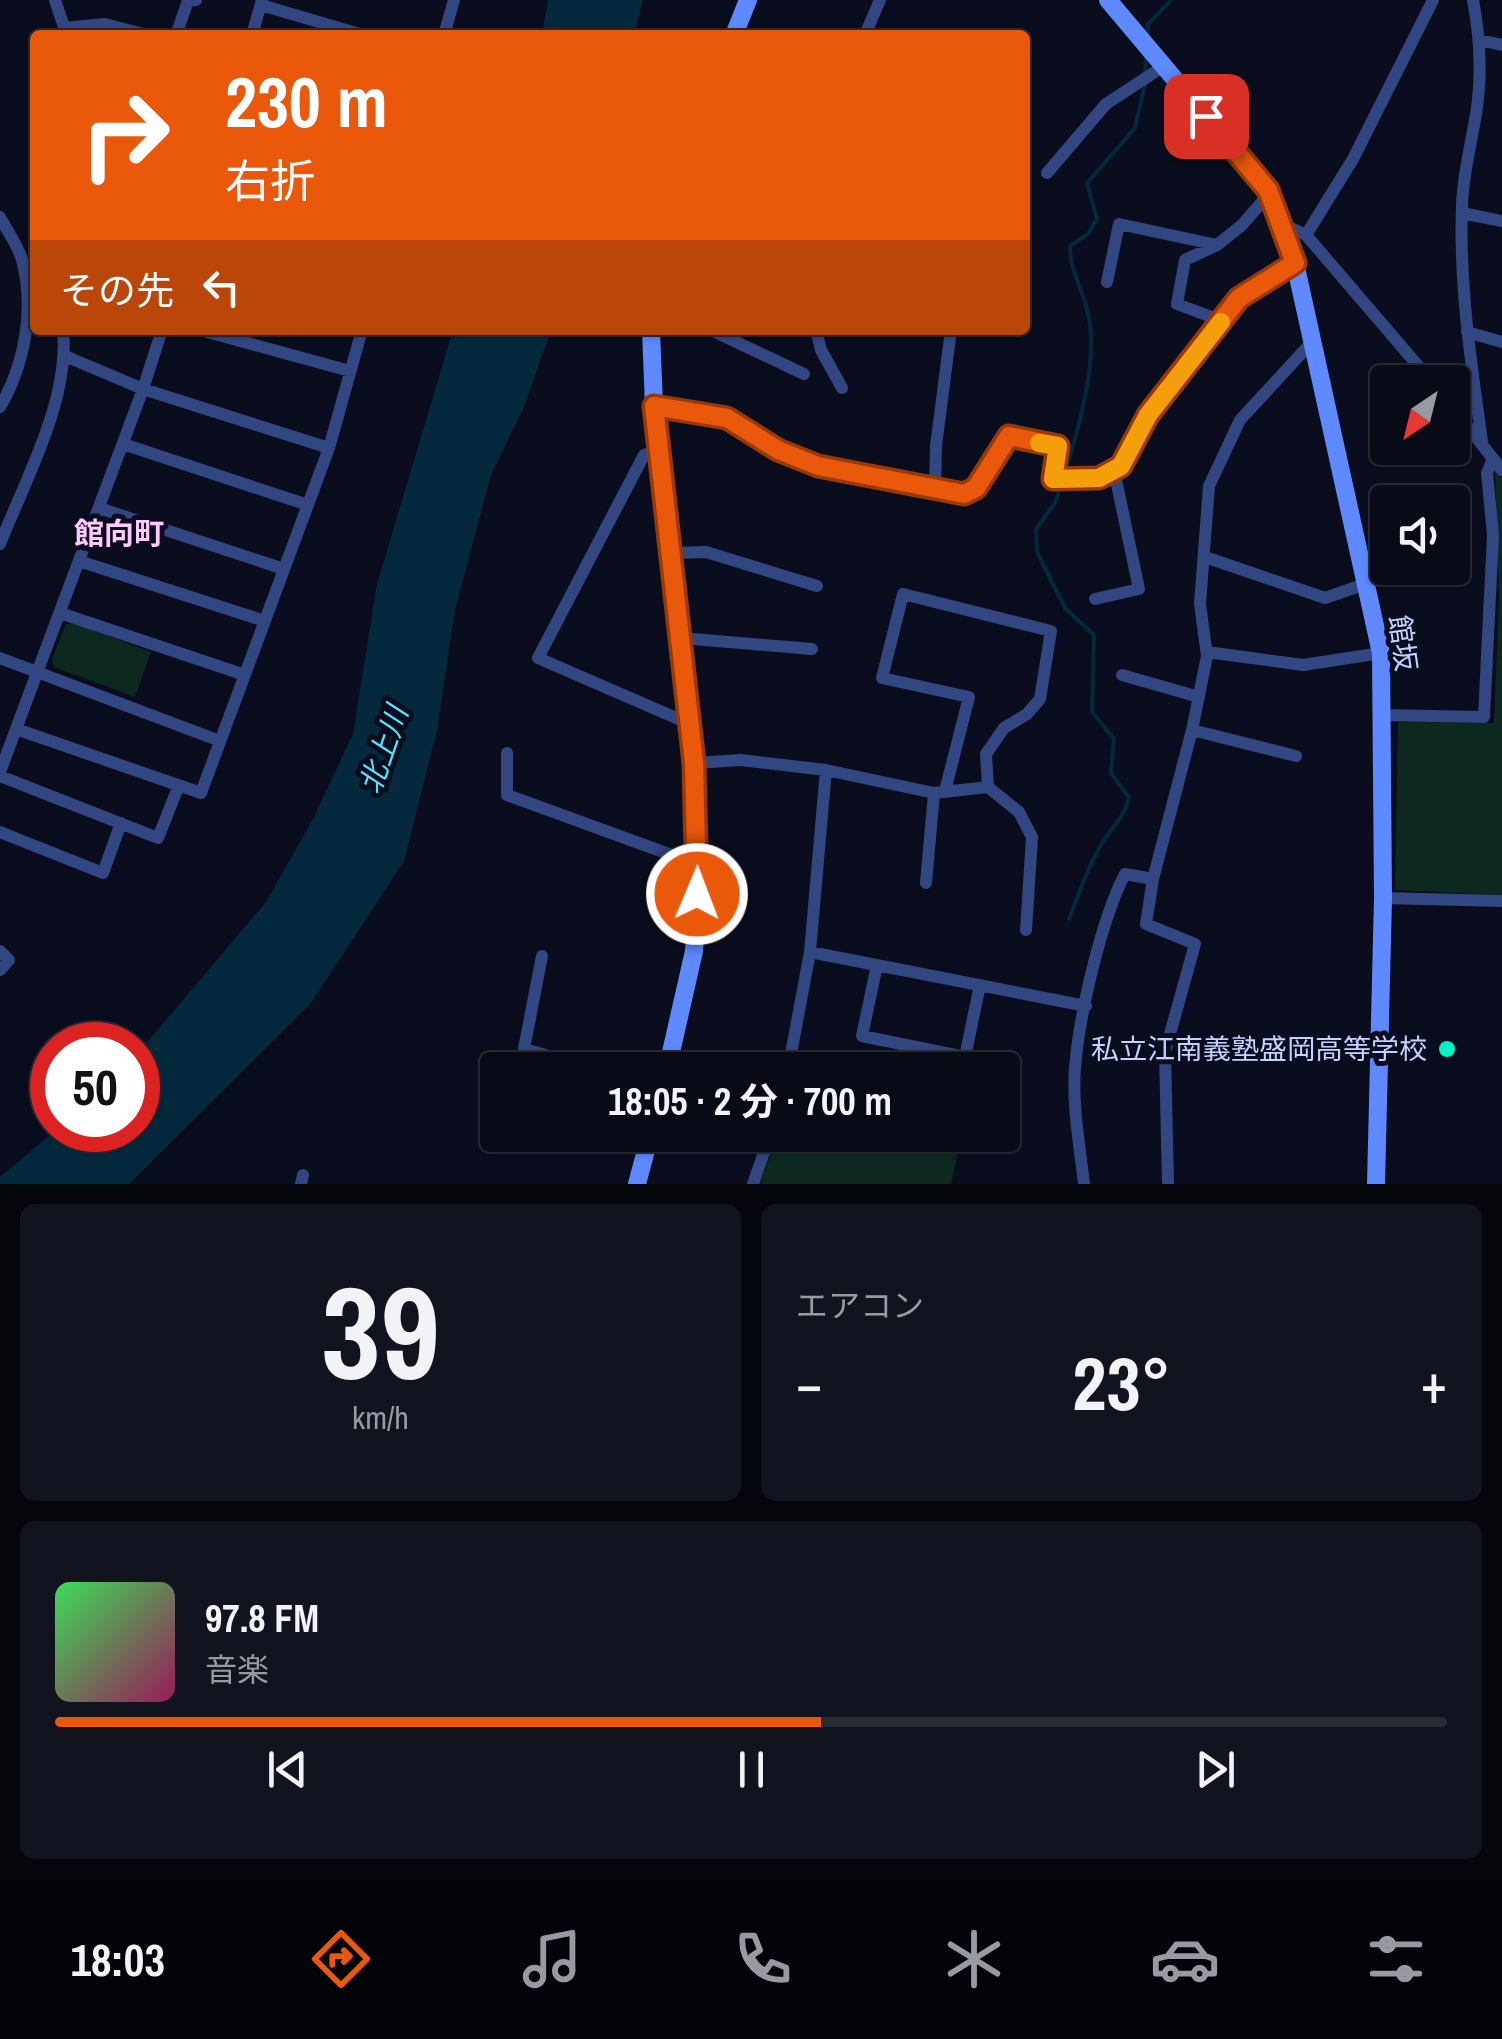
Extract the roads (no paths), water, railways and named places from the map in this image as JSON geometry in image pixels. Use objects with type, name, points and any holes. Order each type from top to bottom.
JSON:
[{"type":"main road","points":[[736,30],[748,0]]},
{"type":"main road","name":"館坂","points":[[1108,0],[1270,194],[1295,263],[1381,653],[1383,898],[1376,1184]]},
{"type":"main road","points":[[651,335],[654,406],[694,763],[698,865],[694,951],[671,1052]]},
{"type":"main road","points":[[637,1184],[645,1152]]},
{"type":"street","points":[[55,0],[66,30]]},
{"type":"street","points":[[178,30],[188,2],[196,0]]},
{"type":"street","points":[[445,30],[454,0]]},
{"type":"street","points":[[867,30],[880,0]]},
{"type":"street","points":[[1306,235],[1353,159],[1433,0]]},
{"type":"street","points":[[1473,0],[1479,40],[1476,112],[1467,152],[1462,213],[1468,332],[1482,441]]},
{"type":"street","points":[[254,30],[262,3],[347,30]]},
{"type":"street","points":[[72,30],[105,24],[128,30]]},
{"type":"street","points":[[1479,40],[1502,45]]},
{"type":"street","points":[[1047,174],[1106,104],[1159,60]]},
{"type":"street","points":[[1222,320],[1176,304],[1185,260],[1216,245],[1242,225],[1270,194]]},
{"type":"street","points":[[1462,213],[1502,221]]},
{"type":"street","points":[[0,217],[21,258],[28,304],[23,346],[0,408]]},
{"type":"street","points":[[1108,282],[1119,224],[1216,245]]},
{"type":"street","points":[[1282,224],[1306,235],[1417,365]]},
{"type":"street","points":[[654,406],[727,418],[778,450],[818,466],[934,490],[964,494],[976,488],[1009,436],[1058,446],[1053,479],[1099,478],[1121,466],[1148,415],[1239,298],[1295,263]]},
{"type":"street","points":[[1468,332],[1502,342]]},
{"type":"street","points":[[0,544],[53,410],[66,356],[64,335]]},
{"type":"street","points":[[160,335],[144,390],[0,774],[158,838],[179,785]]},
{"type":"street","points":[[218,335],[350,372]]},
{"type":"street","points":[[16,729],[201,793],[329,448],[361,335]]},
{"type":"street","points":[[722,335],[804,374]]},
{"type":"street","points":[[817,335],[842,388]]},
{"type":"street","points":[[934,490],[951,335]]},
{"type":"street","points":[[1168,1184],[1164,1052],[1194,944],[1146,924],[1152,879],[1192,730],[1206,652],[1200,604],[1209,486],[1240,420],[1312,342]]},
{"type":"street","points":[[66,356],[144,390],[329,448]]},
{"type":"street","points":[[1382,714],[1484,717],[1493,535],[1486,473],[1498,464],[1470,427]]},
{"type":"street","points":[[123,444],[308,506]]},
{"type":"street","points":[[659,449],[644,456],[538,658],[690,724]]},
{"type":"street","points":[[1095,599],[1139,588],[1114,470]]},
{"type":"street","points":[[99,508],[284,570]]},
{"type":"street","points":[[672,553],[706,552],[817,586]]},
{"type":"street","points":[[1204,557],[1325,598],[1365,584]]},
{"type":"street","points":[[79,561],[264,622]]},
{"type":"street","points":[[926,882],[940,792],[969,697],[882,678],[903,594],[1052,632],[1040,700],[1027,714],[1004,728],[986,754],[988,787]]},
{"type":"street","points":[[60,613],[245,675]]},
{"type":"street","points":[[681,638],[812,649]]},
{"type":"street","points":[[1206,652],[1304,665],[1381,653]]},
{"type":"street","points":[[0,658],[220,741]]},
{"type":"street","points":[[1122,675],[1198,696]]},
{"type":"street","points":[[1192,730],[1296,756]]},
{"type":"street","points":[[508,753],[507,795],[698,865]]},
{"type":"street","points":[[694,763],[741,760],[826,770],[940,792],[988,787],[1019,812],[1032,837],[1026,930]]},
{"type":"street","points":[[791,1052],[810,952],[826,770]]},
{"type":"street","points":[[0,832],[103,873],[121,823]]},
{"type":"street","points":[[1084,1184],[1075,1070],[1086,1006],[1110,904],[1126,874],[1152,879]]},
{"type":"street","points":[[1383,898],[1502,901]]},
{"type":"street","points":[[0,951],[9,960],[0,970]]},
{"type":"street","points":[[810,952],[1086,1006]]},
{"type":"street","points":[[535,1052],[524,1049],[542,956]]},
{"type":"street","points":[[878,965],[862,1036],[964,1057],[980,985]]},
{"type":"street","points":[[753,1184],[764,1152]]},
{"type":"water","points":[[548,0],[643,0],[635,30],[543,30]]},
{"type":"water","name":"北上川","points":[[452,335],[549,335],[524,407],[491,475],[455,610],[437,730],[404,861],[311,1003],[129,1184],[0,1184],[0,1177],[30,1152],[160,1152],[160,1027],[266,902],[312,821],[353,734],[377,584]]},
{"type":"waterway","points":[[1147,35],[1148,24],[1171,0]]},
{"type":"waterway","points":[[1145,75],[1146,54]]},
{"type":"waterway","points":[[1064,475],[1081,417],[1091,352],[1088,314],[1070,246],[1088,234],[1097,219],[1087,183],[1135,128],[1145,84]]},
{"type":"waterway","points":[[1061,485],[1055,503],[1036,529],[1037,552],[1065,608],[1094,635],[1092,712],[1114,739],[1111,773],[1129,797],[1092,863],[1069,919]]},
{"type":"place","name":"私立江南義塾盛岡高等学校","points":[[1447,1049]]},
{"type":"district","name":"館向町","points":[[119,534]]}]
